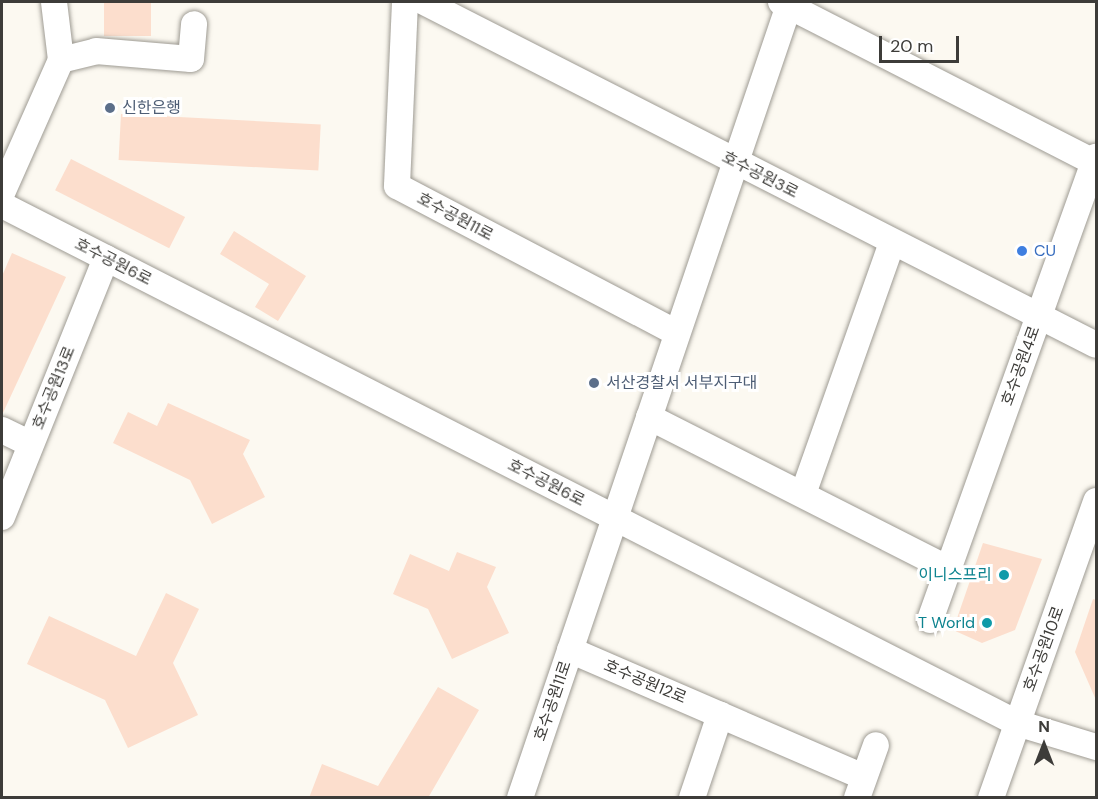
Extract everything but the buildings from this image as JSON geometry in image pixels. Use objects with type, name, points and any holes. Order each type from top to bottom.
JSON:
[{"type":"street","points":[[2,193],[61,60],[54,2]]},
{"type":"street","name":"호수공원11로","points":[[405,2],[397,186],[677,333]]},
{"type":"street","name":"호수공원3로","points":[[424,2],[1038,319],[1096,345]]},
{"type":"street","name":"호수공원11로","points":[[520,798],[735,162],[786,3]]},
{"type":"street","name":"호수공원4로","points":[[786,3],[1096,160],[930,620]]},
{"type":"street","points":[[61,60],[96,51],[191,59],[194,24]]},
{"type":"street","name":"호수공원6로","points":[[2,205],[1017,723],[1096,747]]},
{"type":"street","points":[[802,494],[892,243]]},
{"type":"street","name":"호수공원13로","points":[[2,517],[105,258]]},
{"type":"street","points":[[649,417],[948,569]]},
{"type":"street","points":[[2,430],[31,444]]},
{"type":"street","name":"호수공원10로","points":[[991,798],[1096,501]]},
{"type":"street","name":"호수공원12로","points":[[570,650],[720,715],[860,788],[876,745]]},
{"type":"street","points":[[692,798],[720,715]]},
{"type":"place","name":"신한은행","points":[[110,108]]},
{"type":"place","name":"CU","points":[[1022,251]]},
{"type":"place","name":"서산경찰서 서부지구대","points":[[594,383]]},
{"type":"place","name":"이니스프리","points":[[1004,575]]},
{"type":"place","name":"T World","points":[[987,623]]}]
